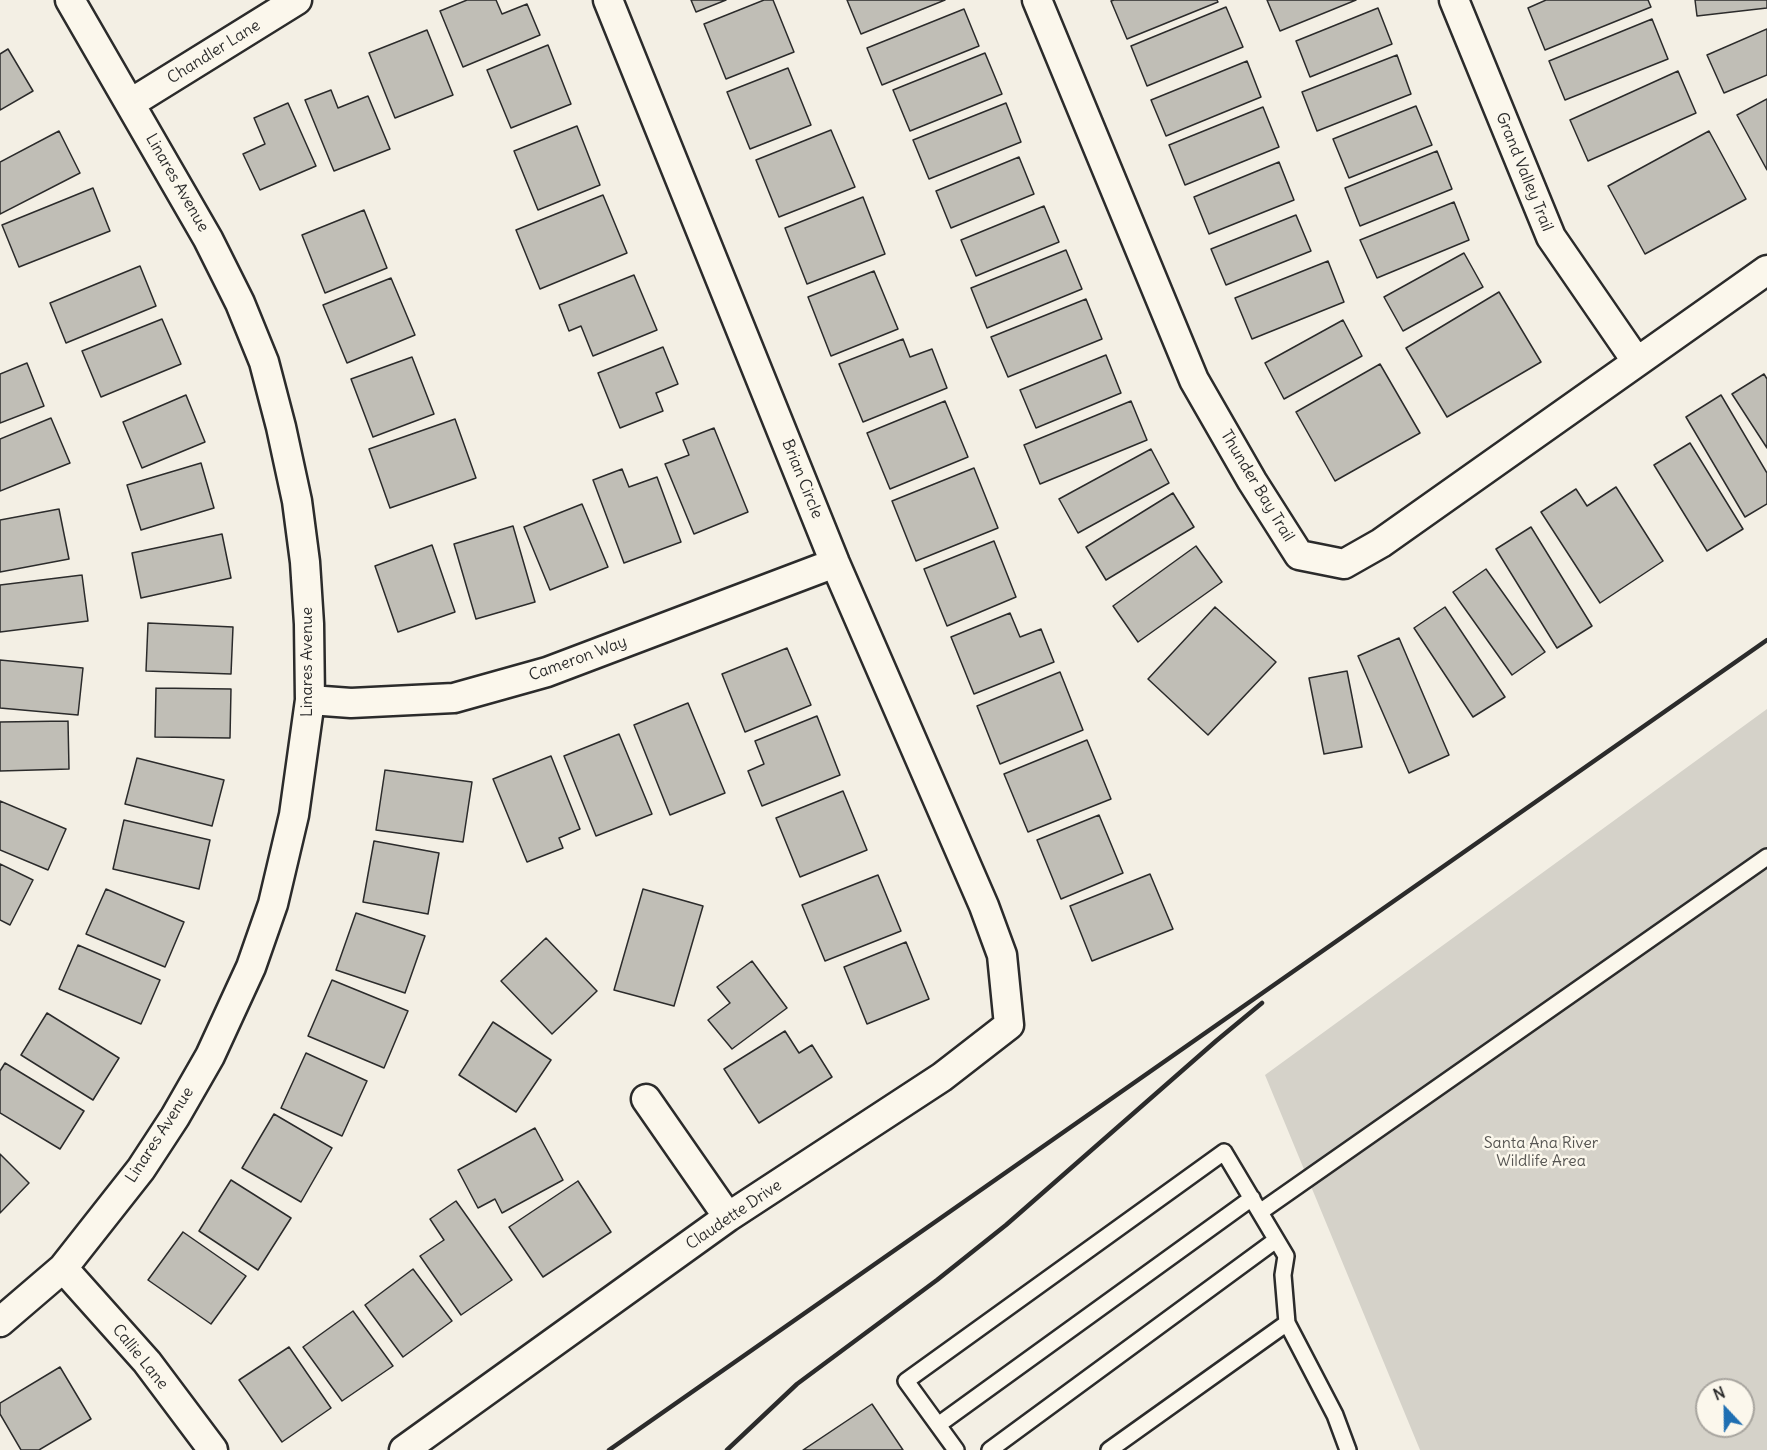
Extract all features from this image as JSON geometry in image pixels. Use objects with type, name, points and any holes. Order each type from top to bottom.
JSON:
[{"type":"street","name":"Linares Avenue","points":[[0,1322],[63,1268],[141,1169],[176,1117],[210,1056],[251,967],[273,904],[294,815],[310,700],[305,572],[297,501],[264,363],[240,303],[208,239],[70,0]]},
{"type":"street","name":"Chandler Lane","points":[[131,103],[297,0]]},
{"type":"street","name":"Brian Circle","points":[[608,0],[836,563],[984,906],[1002,954]]},
{"type":"street","name":"Thunder Bay Trail","points":[[1037,0],[1194,380],[1252,481],[1299,555],[1344,564],[1372,548],[1767,270]]},
{"type":"street","name":"Grand Valley Trail","points":[[1454,0],[1551,237],[1636,362]]},
{"type":"street","name":"Cameron Way","points":[[310,700],[351,703],[454,698],[547,672],[836,563]]},
{"type":"street","name":"Claudette Drive","points":[[404,1450],[728,1217],[942,1077],[1009,1025],[1002,954]]},
{"type":"street","points":[[646,1099],[728,1217]]},
{"type":"street","name":"Callie Lane","points":[[63,1268],[147,1362],[213,1450]]},
{"type":"lane","points":[[1260,1212],[1422,1101],[1767,857]]},
{"type":"lane","points":[[956,1450],[906,1382],[1224,1152],[1286,1256],[1283,1275],[1287,1323],[1335,1414],[1348,1450]]},
{"type":"lane","points":[[938,1425],[1252,1198]]},
{"type":"lane","points":[[990,1450],[1276,1240]]},
{"type":"lane","points":[[1109,1450],[1287,1323]]},
{"type":"green space","name":"Santa Ana River Wildlife Area","points":[[1767,709],[1767,1450],[1420,1450],[1265,1075]]},
{"type":"building","points":[[467,0],[496,0],[502,14],[527,4],[540,35],[463,67],[440,11]]},
{"type":"building","points":[[691,0],[726,0],[696,12]]},
{"type":"building","points":[[764,0],[773,0],[794,52],[726,79],[704,24]]},
{"type":"building","points":[[847,0],[945,0],[861,34]]},
{"type":"building","points":[[1217,0],[1218,2],[1127,39],[1111,1]]},
{"type":"building","points":[[1267,0],[1356,0],[1280,31]]},
{"type":"building","points":[[1546,0],[1648,0],[1651,7],[1545,50],[1528,8]]},
{"type":"building","points":[[1695,0],[1767,0],[1767,8],[1697,16]]},
{"type":"building","points":[[1226,7],[1243,47],[1147,86],[1131,46]]},
{"type":"building","points":[[1378,8],[1392,44],[1310,77],[1296,41]]},
{"type":"building","points":[[964,9],[979,46],[882,85],[867,48]]},
{"type":"building","points":[[1652,19],[1668,59],[1565,100],[1549,61]]},
{"type":"building","points":[[1767,29],[1767,75],[1724,93],[1707,55]]},
{"type":"building","points":[[427,30],[453,95],[395,118],[369,53]]},
{"type":"building","points":[[548,45],[571,104],[511,128],[487,70]]},
{"type":"building","points":[[8,49],[33,91],[0,110],[0,54]]},
{"type":"building","points":[[985,53],[1002,94],[910,131],[893,90]]},
{"type":"building","points":[[1397,55],[1411,94],[1317,131],[1302,92]]},
{"type":"building","points":[[1247,61],[1261,97],[1166,136],[1151,100]]},
{"type":"building","points":[[788,68],[811,125],[750,149],[727,92]]},
{"type":"building","points":[[1678,71],[1696,113],[1588,161],[1570,120]]},
{"type":"building","points":[[331,90],[338,108],[368,96],[390,149],[334,171],[305,100]]},
{"type":"building","points":[[1767,99],[1767,170],[1737,115]]},
{"type":"building","points":[[288,103],[316,166],[260,190],[243,154],[265,144],[254,118]]},
{"type":"building","points":[[1006,103],[1021,142],[929,179],[913,140]]},
{"type":"building","points":[[1416,106],[1432,145],[1349,178],[1333,139]]},
{"type":"building","points":[[1263,107],[1279,147],[1185,185],[1169,145]]},
{"type":"building","points":[[577,126],[600,185],[538,210],[514,151]]},
{"type":"building","points":[[831,130],[855,187],[779,217],[756,160]]},
{"type":"building","points":[[59,131],[80,173],[0,214],[0,162]]},
{"type":"building","points":[[1709,131],[1746,199],[1645,254],[1608,186]]},
{"type":"building","points":[[1437,151],[1452,189],[1360,226],[1345,188]]},
{"type":"building","points":[[1019,157],[1034,194],[951,228],[936,191]]},
{"type":"building","points":[[1279,162],[1294,200],[1209,234],[1194,197]]},
{"type":"building","points":[[93,188],[110,231],[19,267],[2,225]]},
{"type":"building","points":[[603,195],[627,253],[540,289],[516,230]]},
{"type":"building","points":[[863,197],[885,254],[807,284],[785,228]]},
{"type":"building","points":[[1454,202],[1469,240],[1377,278],[1360,240]]},
{"type":"building","points":[[1044,206],[1059,242],[976,276],[961,240]]},
{"type":"building","points":[[364,210],[387,268],[325,293],[302,235]]},
{"type":"building","points":[[1296,215],[1311,251],[1226,285],[1211,249]]},
{"type":"building","points":[[1066,250],[1082,289],[987,328],[971,288]]},
{"type":"building","points":[[1464,253],[1483,287],[1403,331],[1384,297]]},
{"type":"building","points":[[1328,261],[1344,302],[1252,339],[1235,298]]},
{"type":"building","points":[[140,266],[156,306],[66,343],[50,303]]},
{"type":"building","points":[[874,271],[898,329],[831,356],[808,297]]},
{"type":"building","points":[[634,275],[657,330],[593,356],[581,326],[569,331],[559,305]]},
{"type":"building","points":[[391,278],[415,335],[347,363],[323,305]]},
{"type":"building","points":[[1499,292],[1541,362],[1447,417],[1406,348]]},
{"type":"building","points":[[1086,299],[1102,339],[1008,377],[991,337]]},
{"type":"building","points":[[162,319],[181,364],[101,397],[82,351]]},
{"type":"building","points":[[1343,320],[1362,356],[1284,399],[1265,363]]},
{"type":"building","points":[[903,339],[910,357],[932,349],[947,388],[863,422],[839,364]]},
{"type":"building","points":[[663,347],[678,384],[656,393],[663,411],[620,428],[598,373]]},
{"type":"building","points":[[1106,355],[1121,393],[1036,428],[1020,390]]},
{"type":"building","points":[[412,357],[434,414],[373,437],[351,379]]},
{"type":"building","points":[[27,363],[44,406],[0,423],[0,374]]},
{"type":"building","points":[[1380,364],[1420,433],[1335,481],[1296,412]]},
{"type":"building","points":[[1764,374],[1767,379],[1767,448],[1732,394]]},
{"type":"building","points":[[186,395],[205,442],[142,468],[123,422]]},
{"type":"building","points":[[1721,395],[1767,473],[1767,504],[1745,517],[1686,417]]},
{"type":"building","points":[[945,401],[968,457],[890,489],[867,433]]},
{"type":"building","points":[[1131,401],[1147,440],[1040,484],[1024,445]]},
{"type":"building","points":[[51,418],[70,463],[0,491],[0,439]]},
{"type":"building","points":[[455,419],[476,478],[390,508],[369,449]]},
{"type":"building","points":[[714,428],[748,512],[694,534],[665,464],[689,455],[683,440]]},
{"type":"building","points":[[1690,443],[1743,529],[1707,551],[1654,465]]},
{"type":"building","points":[[1151,449],[1169,483],[1078,533],[1059,499]]},
{"type":"building","points":[[201,463],[214,508],[141,530],[127,485]]},
{"type":"building","points":[[974,468],[998,528],[916,561],[892,501]]},
{"type":"building","points":[[622,469],[629,487],[657,477],[681,542],[624,563],[593,480]]},
{"type":"building","points":[[1616,487],[1663,561],[1600,603],[1541,512],[1576,489],[1587,506]]},
{"type":"building","points":[[1173,493],[1194,527],[1106,580],[1086,547]]},
{"type":"building","points":[[582,504],[608,567],[550,590],[524,527]]},
{"type":"building","points":[[59,509],[69,559],[0,572],[0,520]]},
{"type":"building","points":[[513,526],[535,602],[476,619],[454,544]]},
{"type":"building","points":[[1531,527],[1592,626],[1557,648],[1496,549]]},
{"type":"building","points":[[222,534],[231,578],[141,598],[132,553]]},
{"type":"building","points":[[994,541],[1016,597],[947,626],[924,569]]},
{"type":"building","points":[[432,545],[455,612],[398,632],[375,566]]},
{"type":"building","points":[[1196,546],[1222,582],[1138,642],[1113,606]]},
{"type":"building","points":[[1486,569],[1545,652],[1512,675],[1453,592]]},
{"type":"building","points":[[82,575],[88,621],[0,632],[0,585]]},
{"type":"building","points":[[1215,607],[1276,662],[1208,735],[1148,679]]},
{"type":"building","points":[[1445,607],[1505,697],[1473,717],[1414,628]]},
{"type":"building","points":[[1010,613],[1020,637],[1041,629],[1054,662],[974,694],[951,637]]},
{"type":"building","points":[[148,623],[233,627],[231,674],[146,671]]},
{"type":"building","points":[[1399,638],[1449,755],[1409,773],[1358,656]]},
{"type":"building","points":[[787,648],[811,705],[745,732],[722,674]]},
{"type":"building","points":[[0,660],[83,668],[78,715],[0,708]]},
{"type":"building","points":[[1347,671],[1362,747],[1324,754],[1309,678]]},
{"type":"building","points":[[1060,672],[1083,730],[1000,764],[977,706]]},
{"type":"building","points":[[156,688],[231,689],[230,738],[155,737]]},
{"type":"building","points":[[688,703],[725,793],[670,815],[634,725]]},
{"type":"building","points":[[817,716],[840,775],[762,806],[748,771],[764,764],[755,741]]},
{"type":"building","points":[[68,721],[69,769],[0,771],[0,722]]},
{"type":"building","points":[[619,734],[652,814],[596,836],[564,756]]},
{"type":"building","points":[[1087,740],[1111,799],[1028,832],[1004,774]]},
{"type":"building","points":[[551,756],[580,829],[559,838],[563,848],[527,862],[493,779]]},
{"type":"building","points":[[137,758],[224,780],[212,826],[125,804]]},
{"type":"building","points":[[385,770],[472,782],[463,842],[376,830]]},
{"type":"building","points":[[843,791],[867,850],[800,877],[776,818]]},
{"type":"building","points":[[0,801],[66,829],[48,870],[0,850]]},
{"type":"building","points":[[1099,815],[1123,873],[1061,899],[1037,840]]},
{"type":"building","points":[[124,820],[210,840],[199,889],[113,869]]},
{"type":"building","points":[[374,841],[439,853],[428,914],[363,902]]},
{"type":"building","points":[[0,864],[33,880],[10,925],[0,920]]},
{"type":"building","points":[[1150,874],[1173,929],[1092,961],[1070,906]]},
{"type":"building","points":[[878,875],[901,931],[825,961],[802,905]]},
{"type":"building","points":[[106,889],[184,922],[165,967],[86,934]]},
{"type":"building","points":[[643,889],[703,906],[674,1006],[614,990]]},
{"type":"building","points":[[356,913],[425,936],[405,993],[336,970]]},
{"type":"building","points":[[546,938],[597,991],[552,1034],[501,981]]},
{"type":"building","points":[[906,942],[929,999],[867,1024],[844,967]]},
{"type":"building","points":[[78,945],[160,980],[141,1024],[59,989]]},
{"type":"building","points":[[752,961],[787,1008],[732,1049],[708,1020],[730,1003],[717,987]]},
{"type":"building","points":[[332,980],[408,1011],[384,1068],[308,1036]]},
{"type":"building","points":[[47,1013],[119,1058],[93,1100],[21,1055]]},
{"type":"building","points":[[493,1022],[551,1060],[516,1112],[459,1075]]},
{"type":"building","points":[[785,1031],[799,1053],[812,1045],[832,1077],[759,1123],[724,1069]]},
{"type":"building","points":[[306,1053],[367,1081],[342,1136],[281,1108]]},
{"type":"building","points":[[5,1063],[84,1111],[60,1149],[0,1113],[0,1071]]},
{"type":"building","points":[[274,1114],[332,1148],[301,1202],[242,1168]]},
{"type":"building","points":[[535,1128],[563,1180],[502,1213],[495,1199],[478,1208],[458,1170]]},
{"type":"building","points":[[0,1154],[29,1183],[0,1213]]},
{"type":"building","points":[[231,1180],[291,1218],[258,1270],[199,1231]]},
{"type":"building","points":[[578,1181],[611,1232],[543,1277],[509,1227]]},
{"type":"building","points":[[456,1201],[512,1280],[461,1315],[420,1256],[444,1240],[430,1219]]},
{"type":"building","points":[[183,1232],[246,1276],[211,1324],[148,1280]]},
{"type":"building","points":[[413,1269],[452,1321],[403,1357],[365,1305]]},
{"type":"building","points":[[353,1311],[393,1366],[342,1401],[303,1347]]},
{"type":"building","points":[[289,1347],[331,1408],[282,1442],[239,1380]]},
{"type":"building","points":[[60,1367],[91,1419],[39,1450],[21,1450],[0,1414],[0,1403]]},
{"type":"building","points":[[872,1404],[903,1450],[803,1450]]},
{"type":"railway","points":[[609,1450],[1767,640]]},
{"type":"railway","points":[[727,1450],[797,1384],[937,1280],[1006,1225],[1262,1003]]}]
